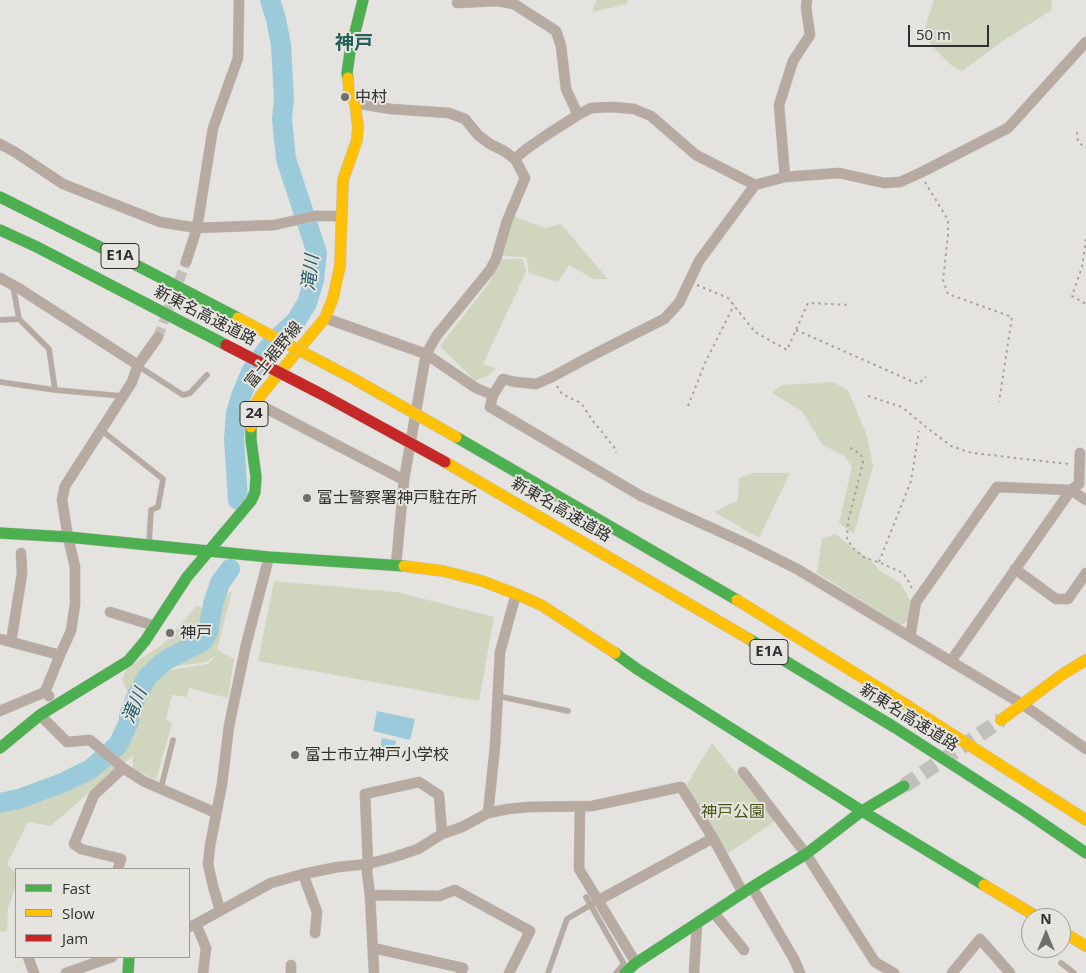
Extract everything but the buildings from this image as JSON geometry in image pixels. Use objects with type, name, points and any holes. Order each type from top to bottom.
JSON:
[{"type":"main road","name":"富士裾野線","points":[[0,748],[40,716],[128,661],[145,641],[187,577],[250,501],[255,492],[256,477],[251,440],[251,423],[256,403],[325,318],[333,298],[340,266],[344,180],[358,127],[355,103],[349,92],[347,73],[350,52],[363,0]]},
{"type":"main road","name":"新東名高速道路","points":[[0,197],[138,266],[354,379],[526,477],[731,596],[905,704],[1086,820]]},
{"type":"main road","name":"新東名高速道路","points":[[0,230],[323,395],[445,462],[719,621],[894,727],[1086,853]]},
{"type":"main road","points":[[0,533],[68,537],[207,552],[396,565],[443,571],[482,581],[541,605],[601,643],[637,669],[862,812],[1022,908]]},
{"type":"main road","points":[[1001,720],[1063,674],[1086,660]]},
{"type":"main road","points":[[625,973],[748,890],[806,854],[862,812],[904,786]]},
{"type":"main road","points":[[1071,937],[1086,946]]},
{"type":"main road","points":[[128,973],[129,958]]},
{"type":"street","points":[[186,262],[197,228],[213,128],[238,58],[239,0]]},
{"type":"street","points":[[785,177],[779,105],[793,61],[810,35],[806,7],[807,0]]},
{"type":"street","points":[[457,3],[515,2],[556,31],[566,89],[578,115]]},
{"type":"street","points":[[1086,42],[1008,128],[900,182],[884,183],[839,173],[785,177],[755,185],[699,261],[679,303],[664,319],[536,384],[502,379],[493,394],[490,407],[641,496],[745,543],[797,569],[1022,704],[1086,749]]},
{"type":"street","points":[[355,103],[392,109],[449,113],[465,119],[478,135],[515,159],[525,178],[507,221],[496,259],[490,270],[437,335],[426,354],[404,480],[396,565]]},
{"type":"street","points":[[515,159],[525,150],[591,108],[613,107],[634,109],[651,116],[696,155],[755,185]]},
{"type":"street","points":[[0,144],[63,184],[160,222],[197,228],[275,225],[314,216],[341,216]]},
{"type":"street","points":[[0,278],[138,365]]},
{"type":"street","points":[[325,318],[426,354],[476,388],[493,394]]},
{"type":"street","points":[[0,710],[45,692],[71,631],[75,604],[75,567],[62,500],[64,486],[132,382],[138,365],[158,337]]},
{"type":"street","points":[[256,403],[404,480]]},
{"type":"street","points":[[951,661],[1071,490],[1079,484],[1080,453]]},
{"type":"street","points":[[910,637],[916,602],[997,486],[1071,490],[1086,500]]},
{"type":"street","points":[[11,642],[22,574],[21,553]]},
{"type":"street","points":[[220,910],[208,864],[222,784],[229,726],[246,645],[269,557]]},
{"type":"street","points":[[1016,569],[1056,599],[1068,599],[1086,573]]},
{"type":"street","points":[[488,813],[495,747],[500,652],[516,594]]},
{"type":"street","points":[[110,612],[155,626]]},
{"type":"street","points":[[0,639],[60,655]]},
{"type":"street","points":[[45,692],[57,705]]},
{"type":"street","points":[[40,716],[67,742],[90,740],[123,768],[143,781],[216,812]]},
{"type":"street","points":[[118,868],[121,858],[81,850],[74,844],[94,795],[123,768]]},
{"type":"street","points":[[743,772],[806,854],[875,962],[894,973]]},
{"type":"street","points":[[374,973],[364,794],[419,782],[439,795],[442,834]]},
{"type":"street","points":[[203,973],[206,948],[193,925],[271,883],[303,874],[338,867],[368,864],[394,857],[418,849],[442,834],[462,827],[488,813],[522,808],[592,806],[681,787],[794,959],[800,973]]},
{"type":"street","points":[[580,806],[579,869],[595,903],[637,965]]},
{"type":"street","points":[[595,903],[713,838]]},
{"type":"street","points":[[303,874],[317,912],[315,933]]},
{"type":"street","points":[[370,895],[439,896],[455,890],[530,931],[509,973]]},
{"type":"street","points":[[714,913],[744,950]]},
{"type":"street","points":[[694,973],[697,924]]},
{"type":"street","points":[[952,973],[980,939],[1010,973]]},
{"type":"street","points":[[373,948],[462,968],[461,973]]},
{"type":"street","points":[[28,958],[34,973]]},
{"type":"street","points":[[66,973],[109,958]]},
{"type":"lane","points":[[13,285],[19,319],[49,348],[56,390]]},
{"type":"lane","points":[[0,320],[19,319]]},
{"type":"lane","points":[[138,365],[183,394],[190,393],[207,375]]},
{"type":"lane","points":[[0,382],[56,390],[123,396]]},
{"type":"lane","points":[[101,430],[163,479],[158,507],[151,510],[149,546]]},
{"type":"lane","points":[[497,696],[568,711]]},
{"type":"lane","points":[[161,788],[173,740]]},
{"type":"lane","points":[[586,897],[595,903],[624,964],[616,973]]},
{"type":"lane","points":[[548,973],[567,919],[595,903]]},
{"type":"lane","points":[[1061,962],[1074,973]]},
{"type":"path","points":[[1077,132],[1078,142],[1086,148]]},
{"type":"path","points":[[920,173],[948,220],[943,280],[948,294],[1012,317],[999,402]]},
{"type":"path","points":[[1086,239],[1082,267],[1072,296],[1086,304]]},
{"type":"path","points":[[688,281],[728,298],[755,332],[787,350],[808,303],[850,305]]},
{"type":"path","points":[[688,406],[705,363],[734,305]]},
{"type":"path","points":[[796,330],[918,384],[926,377]]},
{"type":"path","points":[[552,377],[562,394],[582,403],[593,421],[614,447],[616,453]]},
{"type":"path","points":[[868,396],[902,407],[951,446],[972,453],[1080,466]]},
{"type":"path","points":[[878,562],[911,481],[919,431]]},
{"type":"path","points":[[850,448],[862,454],[863,462],[848,522],[847,539],[853,548],[865,558],[903,574],[909,582],[916,602]]},
{"type":"green space","points":[[597,0],[628,0],[626,4],[592,12]]},
{"type":"green space","points":[[934,0],[1051,0],[1052,10],[1003,41],[962,71],[951,65],[931,45],[924,31]]},
{"type":"green space","points":[[510,215],[545,228],[561,224],[608,279],[594,279],[569,265],[558,282],[529,273],[526,257],[500,256]]},
{"type":"green space","points":[[502,259],[523,259],[526,272],[483,364],[496,368],[489,375],[475,381],[440,346],[489,283]]},
{"type":"green space","points":[[833,382],[848,390],[867,436],[873,466],[854,534],[839,523],[852,467],[844,456],[822,444],[802,411],[772,393],[782,385]]},
{"type":"green space","points":[[753,473],[790,473],[759,538],[714,512],[738,500],[739,478]]},
{"type":"green space","points":[[836,534],[855,550],[870,559],[880,571],[900,583],[912,603],[909,620],[901,625],[817,573],[822,539]]},
{"type":"green space","points":[[274,581],[397,592],[494,617],[479,701],[258,661]]},
{"type":"green space","points":[[232,591],[217,650],[234,659],[228,698],[189,688],[187,697],[172,695],[166,719],[172,724],[156,780],[133,769],[133,756],[51,826],[28,822],[7,864],[15,873],[15,889],[8,908],[7,931],[0,932],[0,807],[109,750],[115,729],[130,697],[122,680],[127,668],[166,642],[196,606],[213,610],[225,595]],"holes":[[[215,656],[208,664],[170,670],[171,667],[206,662]]]},
{"type":"green space","name":"神戸公園","points":[[712,743],[775,821],[727,854],[686,786]]},
{"type":"water","points":[[377,711],[415,719],[410,740],[373,731]]},
{"type":"water","points":[[382,738],[396,741],[394,751],[380,749]]},
{"type":"waterway","name":"滝川","points":[[238,500],[234,439],[236,413],[241,396],[251,372],[271,344],[296,321],[307,303],[314,280],[317,253],[286,159],[282,119],[284,99],[281,45],[270,0]]},
{"type":"waterway","name":"滝川","points":[[0,803],[19,799],[62,783],[91,769],[118,745],[129,722],[129,716],[138,693],[148,676],[166,660],[203,641],[208,632],[213,604],[220,583],[230,569]]},
{"type":"tunnel","points":[[158,337],[186,262]]},
{"type":"tunnel","points":[[904,786],[1001,720]]},
{"type":"traffic: fast","points":[[348,78],[350,52],[363,0]]},
{"type":"traffic: fast","points":[[0,197],[238,318]]},
{"type":"traffic: fast","points":[[0,230],[37,247],[226,345]]},
{"type":"traffic: fast","points":[[0,748],[40,715],[128,661],[145,641],[187,577],[251,501],[255,492],[256,477],[251,427]]},
{"type":"traffic: fast","points":[[456,437],[737,600]]},
{"type":"traffic: fast","points":[[0,533],[68,537],[269,557],[404,566]]},
{"type":"traffic: fast","points":[[749,639],[894,727],[1086,853]]},
{"type":"traffic: fast","points":[[615,653],[637,669],[862,811],[984,885]]},
{"type":"traffic: fast","points":[[625,973],[636,963],[806,854],[862,811],[904,786]]},
{"type":"traffic: fast","points":[[128,973],[129,958]]},
{"type":"traffic: slow","points":[[251,427],[256,403],[261,395],[325,318],[333,298],[340,266],[343,180],[357,140],[358,127],[355,103],[349,92],[348,78]]},
{"type":"traffic: slow","points":[[238,318],[354,379],[456,437]]},
{"type":"traffic: slow","points":[[445,462],[749,639]]},
{"type":"traffic: slow","points":[[404,566],[443,571],[482,581],[516,594],[541,605],[615,653]]},
{"type":"traffic: slow","points":[[737,600],[905,704],[1086,820]]},
{"type":"traffic: slow","points":[[1001,720],[1063,674],[1086,660]]},
{"type":"traffic: slow","points":[[984,885],[1022,908]]},
{"type":"traffic: slow","points":[[1071,937],[1086,946]]},
{"type":"traffic: jam","points":[[226,345],[323,395],[445,462]]},
{"type":"place","name":"中村","points":[[345,97]]},
{"type":"place","name":"富士警察署神戸駐在所","points":[[307,498]]},
{"type":"place","name":"神戸","points":[[170,633]]},
{"type":"place","name":"富士市立神戸小学校","points":[[295,755]]},
{"type":"district","name":"神戸","points":[[354,44]]}]
